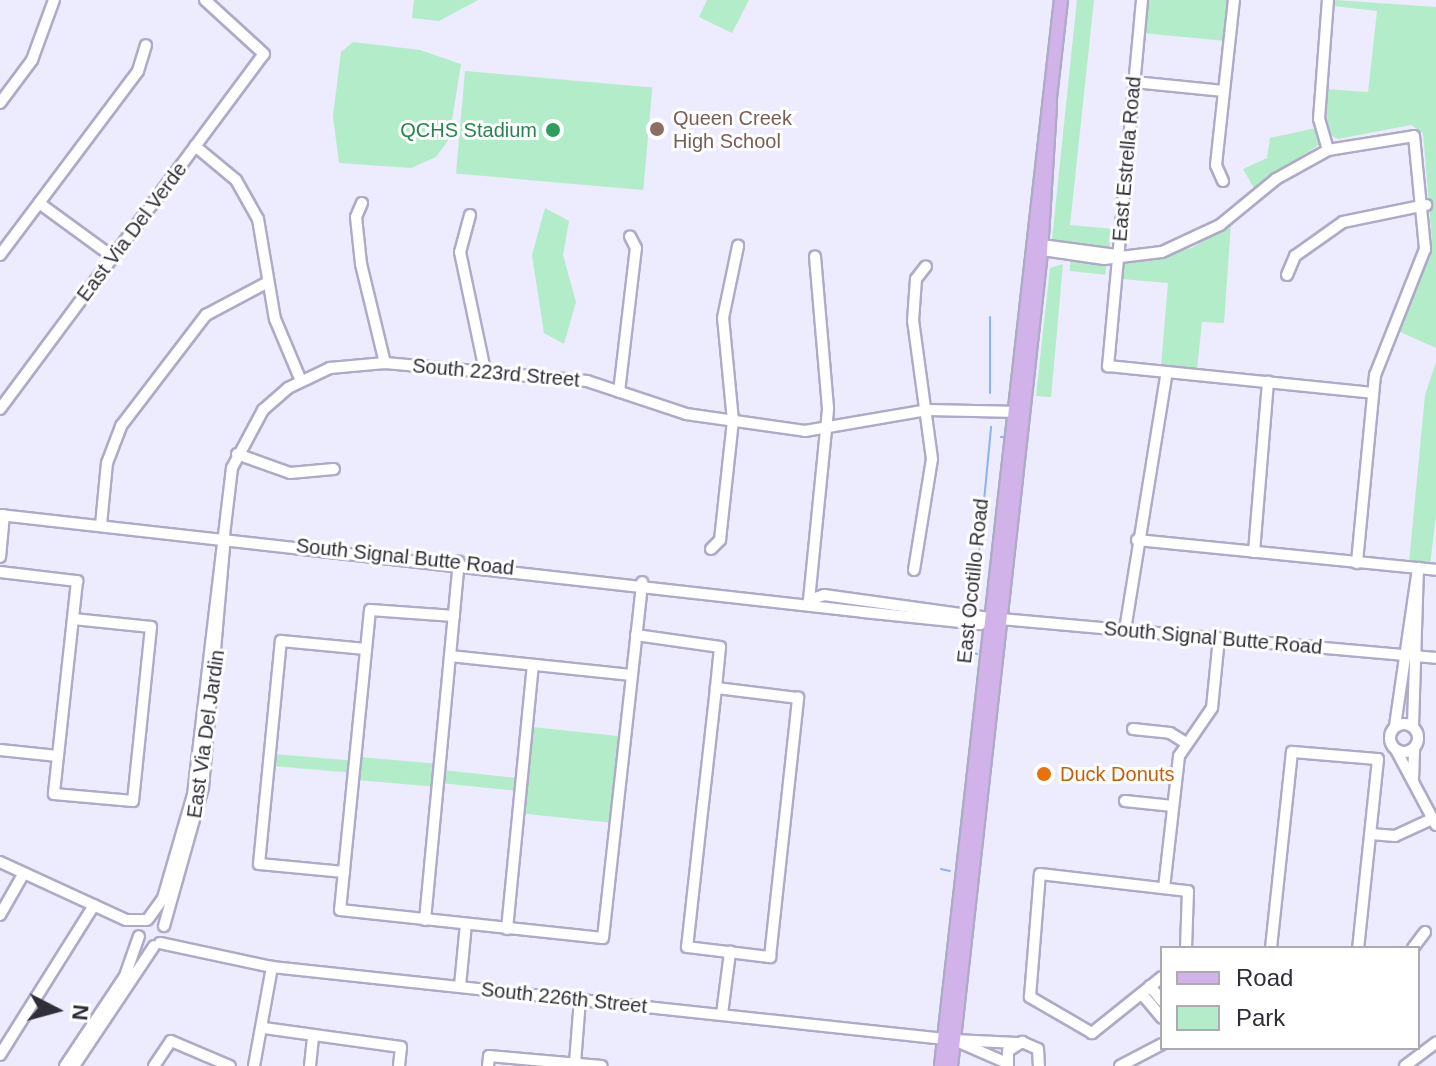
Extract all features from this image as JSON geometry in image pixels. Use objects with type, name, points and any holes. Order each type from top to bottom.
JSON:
[{"type":"main road","name":"East Ocotillo Road","points":[[941,1066],[948,1039],[1037,247],[1061,0]]},
{"type":"main road","name":"East Ocotillo Road","points":[[948,1039],[951,1066]]},
{"type":"street","points":[[0,103],[32,60],[54,0]]},
{"type":"street","name":"East Via Del Verde","points":[[0,409],[264,54],[205,0]]},
{"type":"street","name":"East Estrella Road","points":[[1142,0],[1108,366],[1167,372]]},
{"type":"street","points":[[1223,181],[1216,165],[1234,0]]},
{"type":"street","points":[[1328,0],[1319,107],[1328,150]]},
{"type":"street","points":[[0,255],[138,71],[146,45]]},
{"type":"street","points":[[1134,82],[1224,91]]},
{"type":"street","points":[[1037,247],[1118,255],[1191,242],[1328,150],[1414,136],[1426,205],[1420,269],[1373,393],[1357,563]]},
{"type":"street","points":[[195,146],[248,198],[263,237],[268,282],[280,337],[301,381]]},
{"type":"street","points":[[39,203],[113,257]]},
{"type":"street","points":[[362,203],[356,217],[361,264],[385,363]]},
{"type":"street","points":[[1287,275],[1295,256],[1343,222],[1426,205]]},
{"type":"street","points":[[470,215],[460,252],[485,371]]},
{"type":"street","points":[[619,392],[636,248],[630,236]]},
{"type":"street","points":[[711,549],[720,540],[733,421],[723,318],[738,246]]},
{"type":"street","points":[[809,600],[826,430],[815,257]]},
{"type":"street","points":[[914,570],[932,459],[928,410],[913,321],[916,279],[926,266]]},
{"type":"street","points":[[101,525],[107,463],[121,426],[206,315],[268,282]]},
{"type":"street","name":"South 223rd Street","points":[[301,381],[339,366],[385,363],[485,371],[587,381],[733,421],[826,430],[928,410],[1017,412]]},
{"type":"street","points":[[1125,630],[1137,540],[1156,473],[1167,372],[1373,393]]},
{"type":"street","name":"East Via Del Jardin","points":[[139,935],[163,898],[193,795],[237,454],[263,410],[301,381]]},
{"type":"street","points":[[1254,552],[1268,382]]},
{"type":"street","points":[[237,454],[290,473],[334,469]]},
{"type":"street","points":[[0,557],[2,515]]},
{"type":"street","name":"South Signal Butte Road","points":[[2,515],[809,600],[824,595],[995,619],[1436,658]]},
{"type":"street","name":"East Via Del Jardin","points":[[157,944],[165,928],[203,787],[225,538]]},
{"type":"street","points":[[1137,540],[1436,570]]},
{"type":"street","points":[[425,920],[459,562]]},
{"type":"street","points":[[1371,834],[1395,836],[1434,822],[1390,738],[1410,656],[1418,568]]},
{"type":"street","points":[[0,572],[77,581],[54,794],[133,801],[151,627],[73,619]]},
{"type":"street","points":[[454,616],[370,610],[340,910],[603,938],[642,582]]},
{"type":"street","points":[[636,635],[720,647],[687,947],[770,957],[798,698],[716,688]]},
{"type":"street","points":[[1164,888],[1173,806],[1186,743],[1213,705],[1219,638]]},
{"type":"street","points":[[344,872],[259,864],[281,641],[366,649]]},
{"type":"street","points":[[450,656],[631,675]]},
{"type":"street","points":[[1410,656],[1413,780]]},
{"type":"street","points":[[507,929],[533,665]]},
{"type":"street","points":[[1395,726],[1413,726]]},
{"type":"street","points":[[1133,729],[1170,733],[1186,743]]},
{"type":"street","points":[[1396,750],[1414,749]]},
{"type":"street","points":[[0,750],[58,756]]},
{"type":"street","points":[[1271,946],[1292,752],[1378,759],[1358,946]]},
{"type":"street","points":[[1125,801],[1173,806]]},
{"type":"street","points":[[0,862],[126,920],[139,935],[157,944],[74,1066]]},
{"type":"street","points":[[0,915],[24,873]]},
{"type":"street","points":[[1160,979],[1092,1033],[1030,997],[1040,874],[1190,893],[1186,946]]},
{"type":"street","points":[[0,1055],[94,905]]},
{"type":"street","points":[[126,920],[148,920],[165,928],[177,944]]},
{"type":"street","points":[[460,986],[466,924]]},
{"type":"street","points":[[1414,946],[1425,932]]},
{"type":"street","points":[[65,1066],[132,963],[139,935]]},
{"type":"street","name":"South 226th Street","points":[[157,944],[177,944],[272,967],[948,1039]]},
{"type":"street","points":[[722,1014],[730,952]]},
{"type":"street","points":[[254,1066],[264,1028],[272,967]]},
{"type":"street","points":[[1146,990],[1160,1000]]},
{"type":"street","points":[[1146,990],[1160,1014]]},
{"type":"street","points":[[575,1063],[580,999]]},
{"type":"street","points":[[264,1028],[401,1047],[399,1066]]},
{"type":"street","points":[[310,1066],[313,1037]]},
{"type":"street","points":[[948,1039],[1008,1064],[1017,1043]]},
{"type":"street","points":[[948,1039],[1031,1043],[1053,1066]]},
{"type":"street","points":[[154,1066],[171,1041],[230,1066]]},
{"type":"street","points":[[1405,1066],[1436,1043]]},
{"type":"street","points":[[1120,1066],[1160,1045]]},
{"type":"street","points":[[1039,1066],[1040,1054]]},
{"type":"street","points":[[489,1061],[602,1066]]},
{"type":"green space","points":[[414,0],[478,0],[439,21],[412,18]]},
{"type":"green space","points":[[707,0],[749,0],[732,33],[699,17]]},
{"type":"green space","points":[[1077,0],[1094,0],[1070,225],[1114,229],[1109,247],[1052,239]]},
{"type":"green space","points":[[1146,0],[1230,0],[1226,41],[1142,33]]},
{"type":"green space","points":[[1335,0],[1436,7],[1436,348],[1398,331],[1432,241],[1423,133],[1411,125],[1338,139],[1328,134],[1326,89],[1368,92],[1377,11],[1334,6]]},
{"type":"green space","points":[[353,42],[420,50],[461,64],[449,139],[436,157],[411,168],[339,163],[333,116],[341,52]]},
{"type":"green space","name":"QCHS Stadium","points":[[465,71],[652,87],[643,190],[456,174]]},
{"type":"green space","points":[[1316,128],[1320,144],[1254,188],[1243,169],[1267,158],[1270,138]]},
{"type":"green space","points":[[545,208],[569,221],[563,255],[576,302],[564,344],[544,333],[532,255]]},
{"type":"green space","points":[[1231,223],[1224,323],[1202,322],[1197,369],[1161,366],[1168,283],[1122,279],[1123,262],[1192,248]]},
{"type":"green space","points":[[1071,257],[1107,261],[1105,275],[1070,271]]},
{"type":"green space","points":[[1063,264],[1051,397],[1036,396],[1050,268]]},
{"type":"green space","points":[[1436,362],[1436,515],[1430,565],[1409,563],[1425,395]]},
{"type":"green space","points":[[532,727],[621,736],[611,823],[523,814]]},
{"type":"green space","points":[[274,754],[350,761],[349,773],[273,766]]},
{"type":"green space","points":[[359,757],[434,764],[432,786],[357,780]]},
{"type":"green space","points":[[442,770],[518,778],[516,791],[441,783]]},
{"type":"waterway","points":[[990,317],[990,393]]},
{"type":"waterway","points":[[978,563],[991,427]]},
{"type":"waterway","points":[[961,649],[977,654]]},
{"type":"waterway","points":[[941,869],[950,871]]},
{"type":"place","name":"Queen Creek High School","points":[[657,129]]},
{"type":"place","name":"QCHS Stadium","points":[[553,130]]},
{"type":"place","name":"Duck Donuts","points":[[1044,774]]}]
